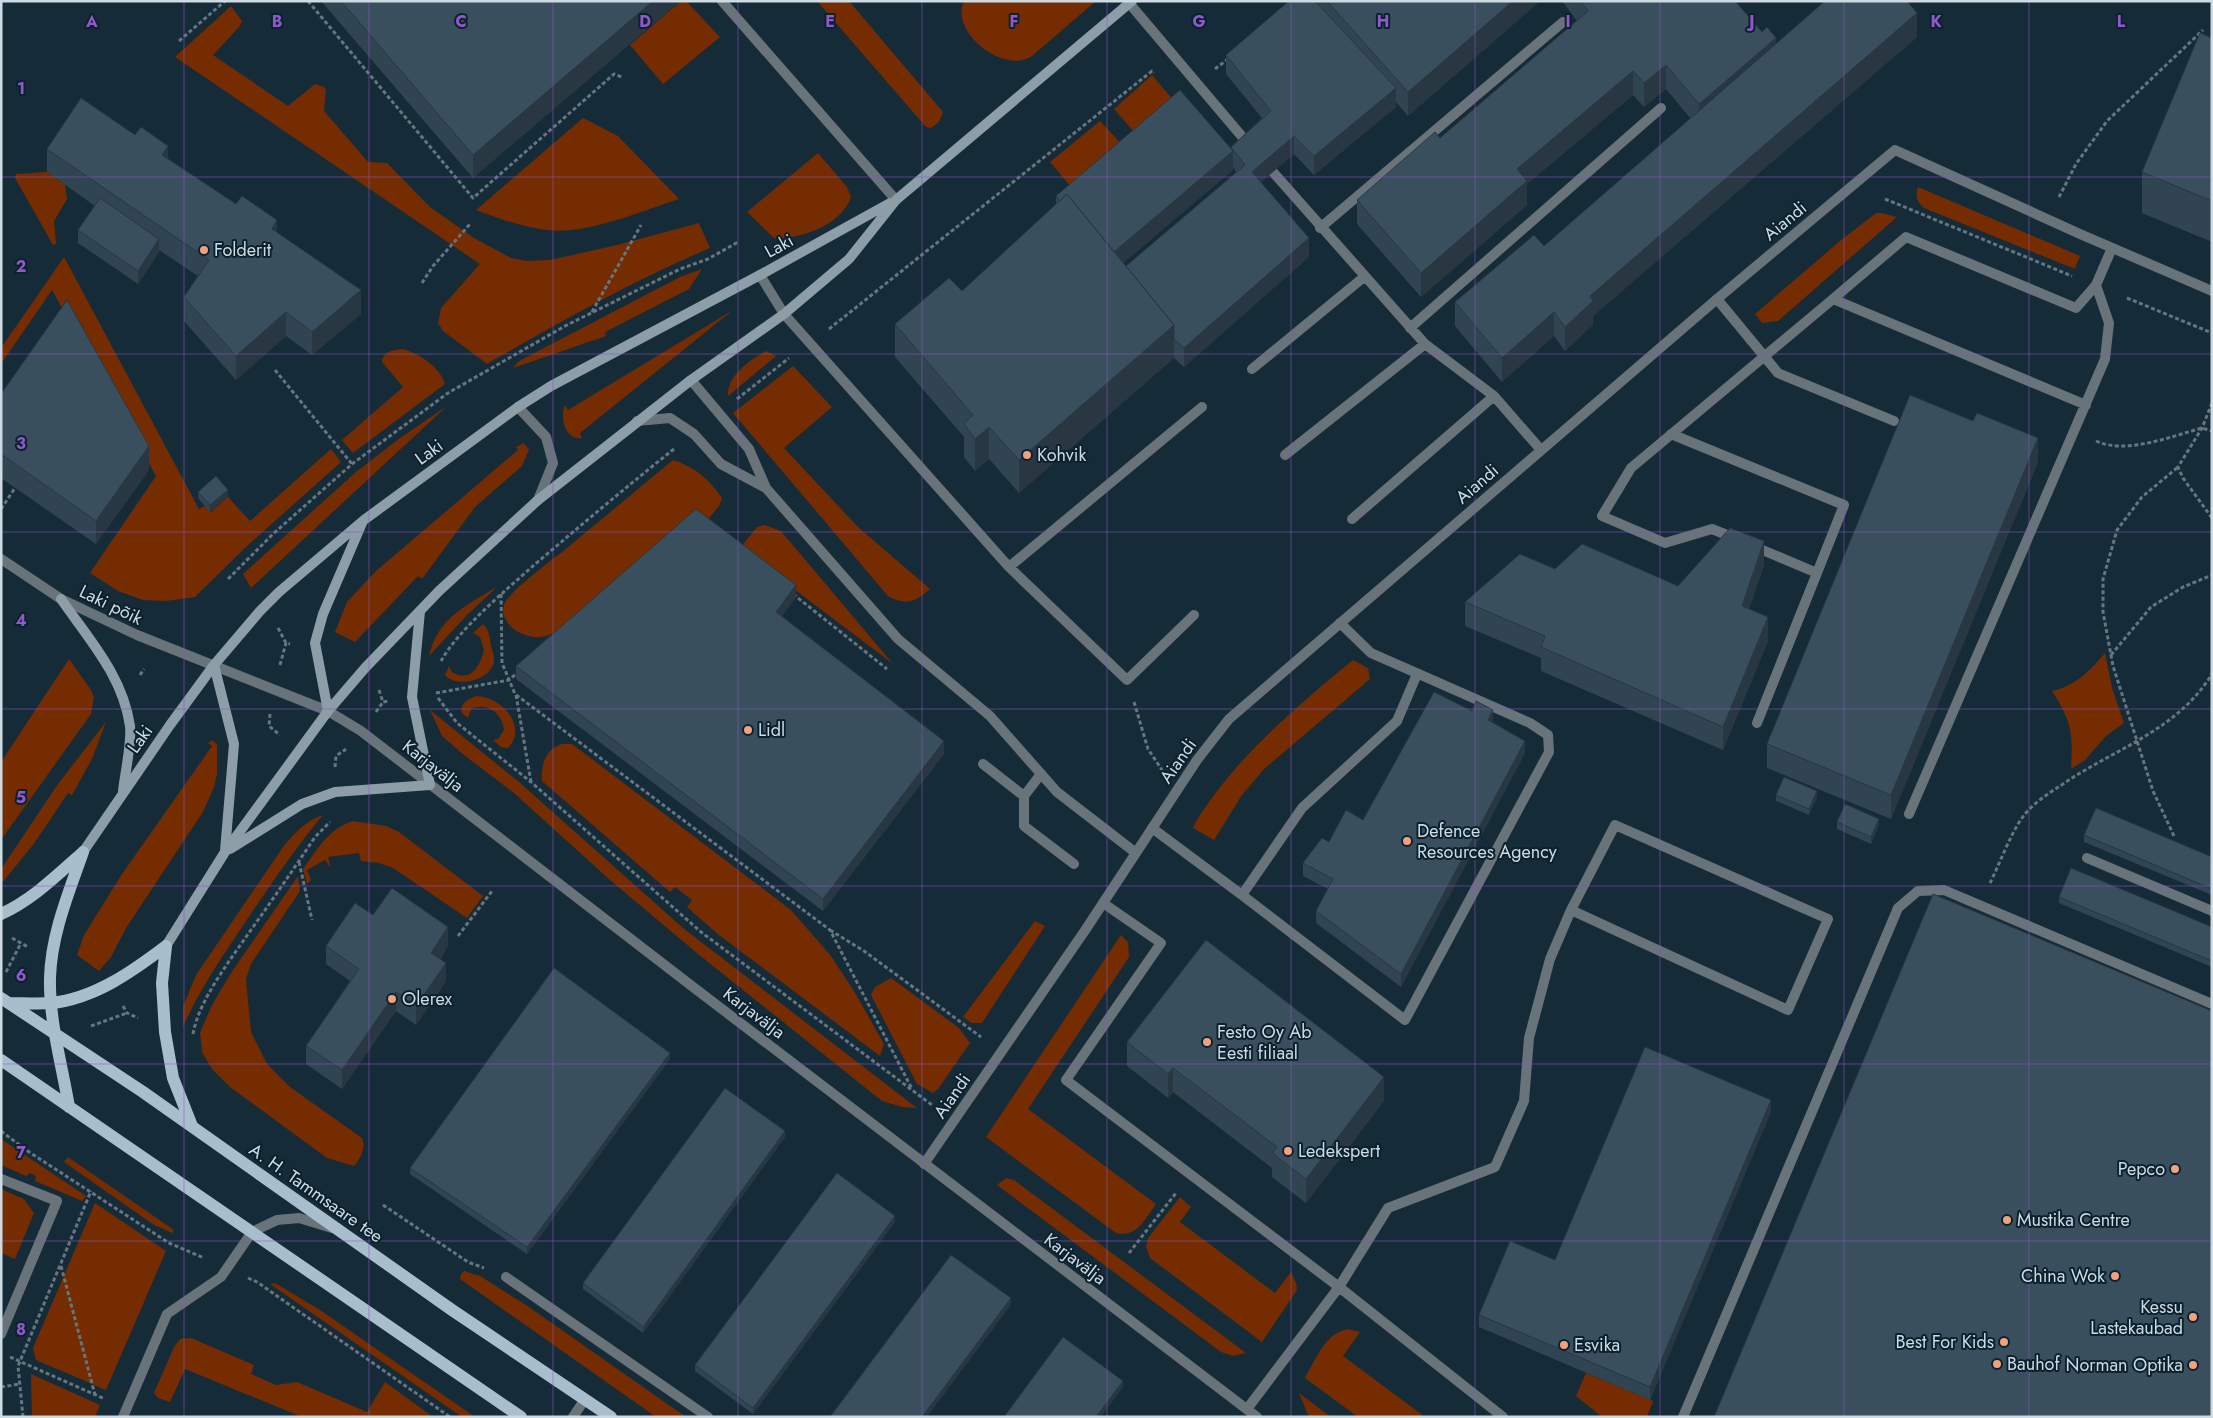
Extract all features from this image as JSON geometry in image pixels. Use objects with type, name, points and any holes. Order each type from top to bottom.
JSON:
[{"type":"main road","points":[[1,914],[14,908],[44,886],[83,852]]},
{"type":"main road","points":[[69,1107],[56,1032],[50,978],[52,957],[66,901],[83,852]]},
{"type":"main road","points":[[4,1001],[52,1003],[104,987],[132,971],[166,946]]},
{"type":"main road","points":[[166,946],[162,983],[165,1032],[173,1078],[192,1126]]},
{"type":"main road","name":"A. H. Tammsaare tee","points":[[4,1001],[56,1032],[337,1230],[611,1417]]},
{"type":"main road","points":[[1,1060],[521,1417]]},
{"type":"street","points":[[722,1],[896,200]]},
{"type":"street","points":[[1130,2],[1197,86],[1251,147]]},
{"type":"street","name":"Laki","points":[[166,946],[225,852],[328,711],[364,668],[420,611],[538,500],[691,380],[784,314],[849,259],[896,200],[1130,2]]},
{"type":"street","points":[[1320,228],[1563,22]]},
{"type":"street","points":[[1410,328],[1661,108]]},
{"type":"street","name":"Aiandi","points":[[924,1164],[1103,903],[1196,760],[1229,720],[1717,299],[1896,150],[2212,291]]},
{"type":"street","points":[[1273,172],[1320,228],[1424,344],[1494,396],[1541,450]]},
{"type":"street","name":"Laki","points":[[83,852],[123,792],[214,665],[260,611],[279,592],[364,520],[551,386],[896,200]]},
{"type":"street","points":[[1817,573],[1712,529],[1665,544],[1602,516],[1631,468],[1906,237],[2076,308],[2096,285],[2112,248]]},
{"type":"street","points":[[760,275],[784,314],[1009,567],[1127,680],[1194,615]]},
{"type":"street","points":[[1252,369],[1364,277]]},
{"type":"street","points":[[1909,814],[2105,359],[2109,323],[2096,285]]},
{"type":"street","points":[[1717,299],[1778,373],[1894,421]]},
{"type":"street","points":[[1833,299],[2086,405]]},
{"type":"street","points":[[1285,455],[1424,344]]},
{"type":"street","points":[[691,380],[749,449],[766,488],[898,639],[990,716],[1057,792],[1136,853]]},
{"type":"street","points":[[1352,519],[1494,396]]},
{"type":"street","points":[[1009,567],[1202,407]]},
{"type":"street","points":[[518,408],[546,437],[553,463],[538,500]]},
{"type":"street","points":[[637,421],[670,418],[694,434],[721,464],[766,488]]},
{"type":"street","points":[[1671,434],[1844,505],[1757,724]]},
{"type":"street","points":[[328,711],[316,643],[323,614],[364,520]]},
{"type":"street","name":"Laki põik","points":[[1,559],[61,599],[136,635],[214,665]]},
{"type":"street","points":[[61,599],[112,671],[121,692],[130,727],[123,792]]},
{"type":"street","points":[[225,852],[302,804],[335,792],[430,785],[412,697],[420,611]]},
{"type":"street","points":[[1152,828],[1404,1020],[1549,752],[1548,735],[1530,723],[1371,654],[1340,623]]},
{"type":"street","points":[[214,665],[234,744],[225,852]]},
{"type":"street","name":"Karjavälja","points":[[214,665],[328,711],[361,731],[924,1164],[1257,1417]]},
{"type":"street","points":[[1242,895],[1302,808],[1397,721],[1417,674]]},
{"type":"street","points":[[982,764],[1024,796]]},
{"type":"street","points":[[1041,774],[1024,796],[1024,826],[1074,864]]},
{"type":"street","points":[[1246,1409],[1339,1287],[1388,1208],[1495,1167],[1524,1101],[1529,1038],[1550,959],[1571,910],[1615,826],[1828,919],[1788,1010],[1571,910]]},
{"type":"street","points":[[2087,858],[2212,911]]},
{"type":"street","points":[[1683,1417],[1898,908],[1918,892],[1944,890],[2212,1004]]},
{"type":"street","points":[[1103,903],[1161,943],[1066,1080],[1339,1287],[1503,1417]]},
{"type":"street","points":[[1,1179],[57,1201],[1,1334]]},
{"type":"street","points":[[125,1412],[167,1314],[221,1277],[252,1232],[277,1220],[299,1218],[337,1230]]},
{"type":"street","points":[[506,1277],[708,1417]]},
{"type":"street","points":[[573,1417],[585,1399]]},
{"type":"path","points":[[178,42],[225,1]]},
{"type":"path","points":[[308,1],[473,198],[614,74],[622,77]]},
{"type":"path","points":[[2057,200],[2076,164],[2106,121],[2203,30]]},
{"type":"path","points":[[1197,86],[1234,53]]},
{"type":"path","points":[[729,405],[786,360],[810,344],[1152,71],[1157,77]]},
{"type":"path","points":[[1885,199],[2212,333]]},
{"type":"path","points":[[422,283],[433,266],[471,223]]},
{"type":"path","points":[[592,313],[641,225]]},
{"type":"path","points":[[228,579],[274,534],[352,464],[448,393],[592,313],[680,269],[708,259],[738,242]]},
{"type":"path","points":[[275,370],[352,464]]},
{"type":"path","points":[[2174,836],[2153,791],[2111,655],[2103,612],[2103,579],[2117,530],[2142,497],[2178,467],[2202,428],[2212,403]]},
{"type":"path","points":[[2074,431],[2103,444],[2136,446],[2202,428],[2212,431]]},
{"type":"path","points":[[439,664],[448,649],[501,594],[617,494],[676,448]]},
{"type":"path","points":[[2178,467],[2212,518]]},
{"type":"path","points":[[1,509],[15,488]]},
{"type":"path","points":[[2111,655],[2151,607],[2183,587],[2212,575]]},
{"type":"path","points":[[785,588],[887,669]]},
{"type":"path","points":[[501,594],[502,663],[508,680],[516,694],[531,782]]},
{"type":"path","points":[[278,627],[286,643],[280,666]]},
{"type":"path","points":[[286,643],[294,644]]},
{"type":"path","points":[[435,694],[508,680],[523,667]]},
{"type":"path","points":[[1989,886],[2022,817],[2048,794],[2086,768],[2137,743],[2171,720],[2205,686],[2212,674]]},
{"type":"path","points":[[1127,680],[1148,749],[1162,770]]},
{"type":"path","points":[[378,686],[382,702]]},
{"type":"path","points":[[435,686],[435,694],[457,723],[531,782],[701,932],[932,1105]]},
{"type":"path","points":[[516,694],[830,930],[864,951],[981,1037]]},
{"type":"path","points":[[374,714],[382,702],[394,700]]},
{"type":"path","points":[[270,713],[269,726],[280,736]]},
{"type":"path","points":[[334,770],[336,756],[347,749]]},
{"type":"path","points":[[193,1038],[195,1024],[205,1002],[230,960],[315,837],[331,820]]},
{"type":"path","points":[[298,862],[312,920]]},
{"type":"path","points":[[458,936],[492,891]]},
{"type":"path","points":[[830,930],[914,1092]]},
{"type":"path","points":[[10,936],[30,948]]},
{"type":"path","points":[[6,972],[21,943]]},
{"type":"path","points":[[122,1005],[127,1013],[142,1020]]},
{"type":"path","points":[[88,1028],[127,1013]]},
{"type":"path","points":[[1,1131],[26,1150],[168,1243],[202,1257]]},
{"type":"path","points":[[1129,1253],[1190,1175]]},
{"type":"path","points":[[23,1417],[18,1366],[91,1191]]},
{"type":"path","points":[[383,1205],[468,1262],[506,1277]]},
{"type":"path","points":[[60,1266],[94,1395]]},
{"type":"path","points":[[257,1282],[450,1417]]},
{"type":"path","points":[[20,1361],[94,1395],[125,1412]]},
{"type":"path","points":[[1,1387],[20,1384]]},
{"type":"shaded area","points":[[681,1],[686,1],[720,37],[663,84],[630,45]]},
{"type":"shaded area","points":[[817,1],[849,1],[943,112],[939,122],[931,128],[926,127]]},
{"type":"shaded area","points":[[964,1],[1096,1],[1032,56],[1021,60],[1008,60],[982,48],[972,37],[964,26],[962,13]]},
{"type":"shaded area","points":[[231,6],[242,21],[240,26],[213,55],[288,106],[315,84],[324,87],[326,90],[324,111],[368,162],[387,163],[430,207],[474,238],[511,258],[527,261],[550,260],[617,245],[699,223],[710,248],[624,288],[487,364],[443,331],[438,323],[441,308],[480,264],[175,57]]},
{"type":"shaded area","points":[[1152,75],[1180,108],[1142,141],[1114,109]]},
{"type":"shaded area","points":[[583,118],[618,136],[679,199],[596,226],[563,231],[529,227],[476,210]]},
{"type":"shaded area","points":[[1100,121],[1129,152],[1078,195],[1050,162]]},
{"type":"shaded area","points":[[818,153],[847,187],[851,197],[846,207],[830,223],[808,233],[785,238],[774,238],[747,212]]},
{"type":"shaded area","points":[[47,172],[65,185],[67,199],[54,221],[56,244],[53,245],[15,178],[16,174]]},
{"type":"shaded area","points":[[1918,187],[2080,256],[2075,269],[1924,208],[1917,199]]},
{"type":"shaded area","points":[[1876,213],[1897,217],[1778,321],[1762,323],[1755,314],[1840,241]]},
{"type":"shaded area","points":[[64,257],[199,509],[205,506],[211,512],[228,497],[250,521],[331,449],[341,462],[247,546],[195,597],[166,601],[143,600],[118,591],[90,573],[156,476],[52,290],[1,364],[1,348]]},
{"type":"shaded area","points":[[702,269],[689,289],[605,332],[606,336],[513,368],[519,361],[680,277]]},
{"type":"shaded area","points":[[733,310],[580,433],[582,438],[572,436],[565,428],[563,410],[565,405],[568,410]]},
{"type":"shaded area","points":[[402,349],[422,357],[439,372],[445,384],[353,453],[342,440],[403,387],[382,362],[386,353]]},
{"type":"shaded area","points":[[766,351],[776,356],[728,396],[731,381],[735,375],[753,359]]},
{"type":"shaded area","points":[[793,366],[832,407],[784,448],[858,527],[930,589],[915,600],[905,602],[888,596],[733,413]]},
{"type":"shaded area","points":[[447,406],[251,588],[243,574],[356,472],[400,438]]},
{"type":"shaded area","points":[[524,443],[529,450],[522,466],[475,507],[422,579],[418,576],[355,642],[335,632],[347,602],[376,571],[518,450],[516,447]]},
{"type":"shaded area","points":[[673,460],[701,474],[722,498],[719,506],[705,523],[556,632],[543,637],[532,637],[514,629],[504,617],[503,612],[506,601],[517,589]]},
{"type":"shaded area","points":[[765,525],[781,531],[893,664],[740,548],[757,527]]},
{"type":"shaded area","points":[[498,586],[467,615],[429,656],[439,631],[446,622],[464,607]]},
{"type":"shaded area","points":[[483,624],[489,634],[494,656],[492,668],[481,677],[473,680],[465,682],[450,679],[445,675],[449,666],[452,672],[464,676],[473,672],[480,662],[484,650],[480,637],[473,633]]},
{"type":"shaded area","points":[[2105,653],[2112,688],[2124,723],[2106,736],[2085,760],[2071,769],[2072,746],[2070,728],[2064,711],[2052,691],[2075,682],[2082,677]]},
{"type":"shaded area","points":[[69,659],[91,690],[94,698],[91,714],[1,840],[1,762]]},
{"type":"shaded area","points":[[1353,660],[1368,668],[1370,679],[1264,769],[1242,795],[1214,840],[1193,828],[1224,782],[1258,744],[1295,709]]},
{"type":"shaded area","points":[[476,696],[494,701],[509,714],[515,731],[514,739],[508,748],[501,747],[493,740],[498,739],[504,730],[503,724],[493,710],[477,707],[471,709],[468,718],[462,713],[463,704]]},
{"type":"shaded area","points":[[430,710],[519,782],[683,928],[917,1108],[902,1107],[882,1101],[698,954],[610,880],[514,793],[442,736]]},
{"type":"shaded area","points":[[106,722],[92,759],[72,795],[68,793],[33,845],[1,884],[1,869],[58,784]]},
{"type":"shaded area","points":[[212,740],[217,744],[217,774],[214,787],[203,812],[126,928],[111,957],[99,971],[77,955],[84,935],[122,874],[212,746],[208,743]]},
{"type":"shaded area","points":[[572,744],[791,910],[831,956],[854,991],[884,1044],[880,1056],[719,935],[687,907],[692,900],[675,887],[670,892],[542,781],[542,769],[545,758],[556,746]]},
{"type":"shaded area","points":[[323,815],[284,866],[231,944],[205,985],[183,1027],[183,1007],[196,975],[283,847],[306,824]]},
{"type":"shaded area","points":[[353,821],[386,826],[399,832],[483,896],[467,918],[393,868],[379,863],[361,861],[359,853],[328,857],[331,868],[325,860],[307,870],[311,880],[307,884],[303,869],[313,854],[330,834]]},
{"type":"shaded area","points":[[298,876],[300,891],[251,964],[246,979],[251,1032],[267,1064],[290,1087],[362,1138],[362,1152],[354,1166],[327,1158],[230,1087],[212,1069],[202,1052],[200,1033],[212,1005],[231,973]]},
{"type":"shaded area","points":[[1035,921],[1045,926],[982,1023],[972,1023],[963,1017]]},
{"type":"shaded area","points":[[1121,935],[1128,942],[1129,957],[1028,1109],[1156,1204],[1140,1226],[1130,1233],[1123,1234],[1116,1233],[986,1137]]},
{"type":"shaded area","points":[[891,978],[959,1028],[970,1043],[938,1089],[933,1093],[917,1084],[871,995],[875,987]]},
{"type":"shaded area","points":[[1,1139],[86,1196],[82,1201],[35,1181],[36,1176],[30,1173],[26,1176],[1,1165]]},
{"type":"shaded area","points":[[68,1157],[174,1230],[172,1233],[154,1225],[64,1162]]},
{"type":"shaded area","points":[[1006,1178],[1014,1180],[1246,1353],[1233,1356],[1221,1352],[997,1185]]},
{"type":"shaded area","points":[[1,1189],[24,1199],[34,1213],[15,1259],[1,1253]]},
{"type":"shaded area","points":[[1180,1197],[1191,1207],[1180,1222],[1275,1293],[1291,1272],[1297,1290],[1262,1342],[1150,1258],[1146,1247],[1148,1238]]},
{"type":"shaded area","points":[[95,1203],[166,1251],[106,1390],[36,1360],[33,1348]]},
{"type":"shaded area","points":[[464,1271],[480,1276],[526,1305],[686,1417],[656,1417],[460,1279]]},
{"type":"shaded area","points":[[275,1283],[320,1310],[475,1417],[462,1417],[270,1284]]},
{"type":"shaded area","points":[[1348,1329],[1360,1332],[1343,1356],[1425,1417],[1358,1417],[1305,1378],[1327,1341],[1340,1331]]},
{"type":"shaded area","points":[[191,1338],[254,1365],[251,1374],[276,1385],[297,1382],[367,1412],[385,1382],[433,1417],[302,1417],[185,1369],[170,1402],[158,1398],[154,1393],[174,1347],[180,1339]]},
{"type":"shaded area","points":[[1586,1373],[1653,1401],[1647,1417],[1602,1417],[1576,1396]]},
{"type":"shaded area","points":[[31,1374],[100,1405],[95,1417],[32,1417]]},
{"type":"shaded area","points":[[1299,1393],[1331,1417],[1309,1417]]},
{"type":"building","points":[[341,1],[653,1],[473,155]]},
{"type":"building","points":[[1289,1],[1315,1],[1396,88],[1314,156],[1294,136],[1252,172],[1309,238],[1184,348],[1174,339],[1174,325],[1126,266],[1245,165],[1231,147],[1271,111],[1226,55]]},
{"type":"building","points":[[1327,1],[1513,1],[1408,92]]},
{"type":"building","points":[[1580,1],[1735,1],[1762,32],[1767,27],[1776,38],[1699,104],[1666,65],[1644,83],[1633,71],[1517,169],[1527,181],[1421,273],[1357,200],[1435,132],[1440,138],[1588,11]]},
{"type":"building","points":[[1825,1],[1907,1],[1917,13],[1590,296],[1593,301],[1565,327],[1554,312],[1502,358],[1455,302],[1534,235],[1544,246]]},
{"type":"building","points":[[2200,33],[2212,38],[2212,201],[2142,172]]},
{"type":"building","points":[[1180,90],[1233,151],[1114,252],[1067,194],[1060,201],[1056,196]]},
{"type":"building","points":[[81,98],[135,135],[141,127],[168,146],[162,155],[236,204],[242,196],[277,220],[272,229],[361,290],[312,332],[286,312],[236,356],[184,297],[209,260],[47,149]]},
{"type":"building","points":[[1067,194],[1174,325],[1019,460],[989,427],[975,439],[964,424],[973,415],[895,324],[949,278],[962,291]]},
{"type":"building","points":[[100,198],[159,239],[138,271],[78,230]]},
{"type":"building","points":[[67,300],[149,446],[96,521],[1,454],[1,394]]},
{"type":"building","points":[[1910,395],[1973,421],[1977,413],[2038,438],[1891,795],[1767,744]]},
{"type":"building","points":[[216,476],[228,490],[210,505],[198,492]]},
{"type":"building","name":"Lidl","points":[[696,509],[796,585],[776,612],[944,741],[823,899],[516,666]]},
{"type":"building","points":[[1730,528],[1764,541],[1742,606],[1768,617],[1723,727],[1541,647],[1545,636],[1465,602],[1520,554],[1555,569],[1582,544],[1678,586]]},
{"type":"building","name":"Defence Resources Agency","points":[[1434,692],[1472,711],[1476,701],[1493,710],[1488,720],[1525,741],[1401,974],[1316,911],[1333,879],[1303,863],[1322,838],[1329,842],[1346,810],[1363,820]]},
{"type":"building","points":[[1784,777],[1817,791],[1809,809],[1776,795]]},
{"type":"building","points":[[1845,804],[1879,819],[1871,837],[1837,822]]},
{"type":"building","points":[[2096,808],[2212,857],[2212,889],[2084,835]]},
{"type":"building","points":[[2071,868],[2212,927],[2212,961],[2059,897]]},
{"type":"building","name":"Olerex","points":[[392,888],[448,927],[431,953],[446,963],[416,1006],[396,992],[342,1070],[306,1046],[359,969],[326,946],[355,903],[373,915]]},
{"type":"building","name":"Mustika Centre","points":[[1933,894],[2212,1011],[2212,1417],[1714,1417]]},
{"type":"building","points":[[1206,940],[1384,1077],[1306,1179],[1272,1153],[1277,1147],[1173,1068],[1168,1074],[1127,1042]]},
{"type":"building","points":[[554,968],[670,1053],[527,1247],[410,1168]]},
{"type":"building","points":[[1645,1047],[1771,1100],[1650,1387],[1479,1315],[1510,1241],[1555,1260]]},
{"type":"building","points":[[725,1088],[785,1131],[643,1327],[583,1283]]},
{"type":"building","points":[[837,1173],[895,1216],[753,1408],[695,1365]]},
{"type":"building","points":[[951,1255],[1011,1298],[922,1417],[830,1417]]},
{"type":"building","points":[[1063,1337],[1123,1381],[1096,1417],[1004,1417]]},
{"type":"place","name":"Folderit","points":[[204,250]]},
{"type":"place","name":"Kohvik","points":[[1027,455]]},
{"type":"place","name":"Lidl","points":[[748,730]]},
{"type":"place","name":"Defence Resources Agency","points":[[1407,841]]},
{"type":"place","name":"Olerex","points":[[392,999]]},
{"type":"place","name":"Festo Oy Ab Eesti filiaal","points":[[1207,1042]]},
{"type":"place","name":"Ledekspert","points":[[1288,1151]]},
{"type":"place","name":"Pepco","points":[[2175,1169]]},
{"type":"place","name":"Mustika Centre","points":[[2007,1220]]},
{"type":"place","name":"China Wok","points":[[2115,1276]]},
{"type":"place","name":"Kessu Lastekaubad","points":[[2193,1317]]},
{"type":"place","name":"Best For Kids","points":[[2004,1342]]},
{"type":"place","name":"Esvika","points":[[1564,1345]]},
{"type":"place","name":"Bauhof","points":[[1997,1364]]},
{"type":"place","name":"Norman Optika","points":[[2193,1365]]}]
